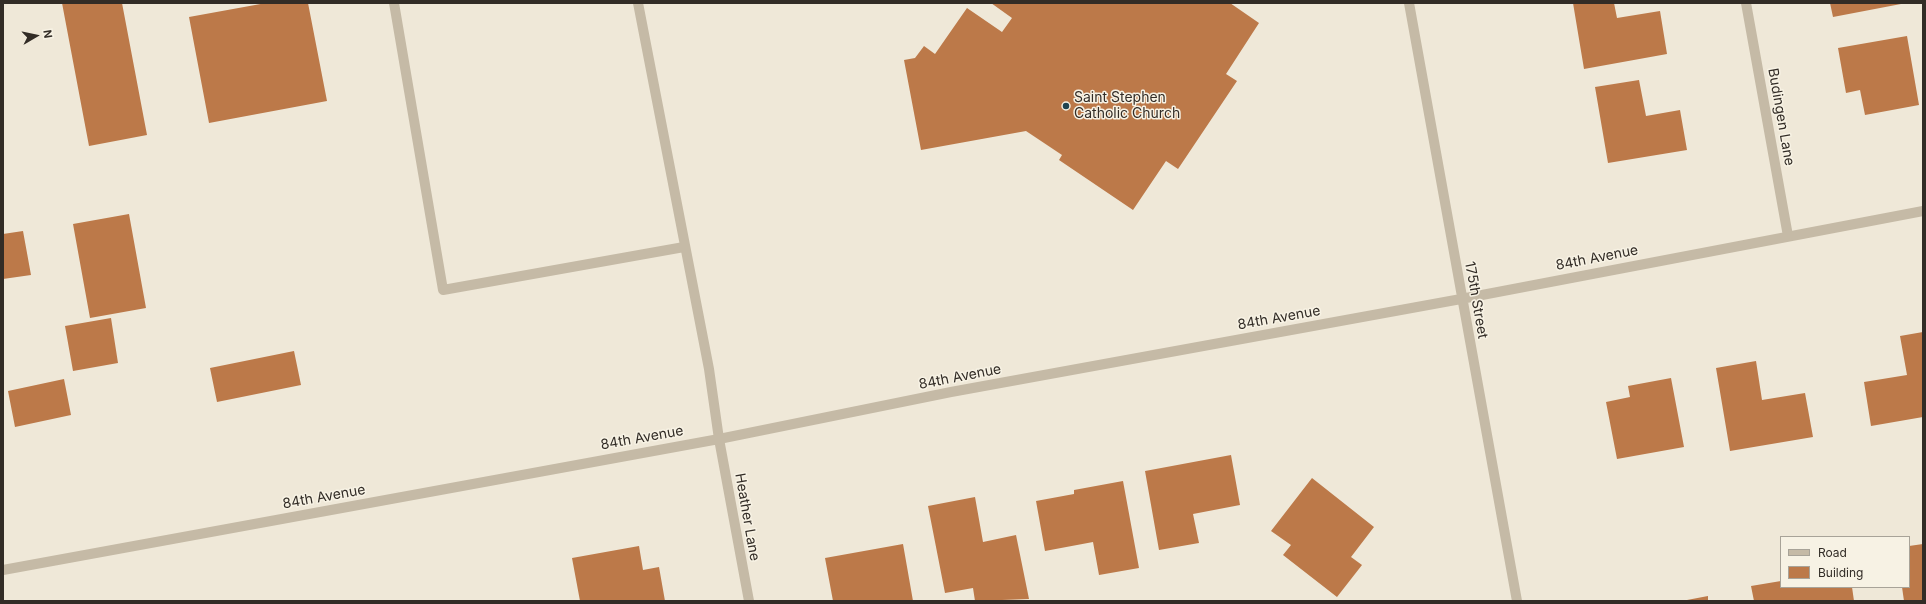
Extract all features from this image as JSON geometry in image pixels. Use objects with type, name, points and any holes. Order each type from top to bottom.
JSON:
[{"type":"street","points":[[394,3],[443,290],[684,247]]},
{"type":"street","name":"Heather Lane","points":[[638,3],[652,67],[684,247],[709,369],[719,438],[748,601]]},
{"type":"street","name":"175th Street","points":[[1409,3],[1461,299],[1517,601]]},
{"type":"street","name":"Budingen Lane","points":[[1746,3],[1788,236]]},
{"type":"street","name":"84th Avenue","points":[[3,570],[719,438],[951,392],[1461,299],[1923,211]]},
{"type":"building","points":[[62,3],[122,3],[147,135],[89,146]]},
{"type":"building","points":[[266,3],[308,3],[327,101],[209,123],[189,17]]},
{"type":"building","name":"Saint Stephen Catholic Church","points":[[991,3],[1230,3],[1259,23],[1226,74],[1237,81],[1178,169],[1166,161],[1133,210],[1059,160],[1062,155],[1026,131],[921,150],[904,60],[915,58],[924,46],[935,54],[967,8],[1002,32],[1012,18]]},
{"type":"building","points":[[1573,3],[1614,3],[1617,18],[1660,11],[1667,54],[1584,69]]},
{"type":"building","points":[[1830,3],[1901,3],[1901,4],[1833,17]]},
{"type":"building","points":[[1907,36],[1919,105],[1865,115],[1860,90],[1846,93],[1838,48]]},
{"type":"building","points":[[1639,80],[1646,116],[1680,110],[1687,150],[1608,163],[1595,87]]},
{"type":"building","points":[[129,214],[146,308],[90,318],[73,224]]},
{"type":"building","points":[[23,231],[31,275],[3,279],[3,234]]},
{"type":"building","points":[[111,318],[118,363],[73,371],[65,326]]},
{"type":"building","points":[[1923,332],[1923,417],[1871,426],[1864,382],[1907,375],[1900,336]]},
{"type":"building","points":[[294,351],[301,385],[217,402],[210,368]]},
{"type":"building","points":[[1756,361],[1762,400],[1805,393],[1813,437],[1730,451],[1716,368]]},
{"type":"building","points":[[1671,378],[1684,447],[1617,459],[1606,402],[1630,397],[1628,386]]},
{"type":"building","points":[[64,379],[71,415],[15,427],[8,391]]},
{"type":"building","points":[[1231,455],[1240,505],[1193,514],[1199,543],[1159,550],[1145,471]]},
{"type":"building","points":[[1312,478],[1374,527],[1351,557],[1362,565],[1337,597],[1283,555],[1291,545],[1271,531]]},
{"type":"building","points":[[1123,481],[1139,568],[1099,575],[1093,542],[1045,551],[1036,501],[1074,494],[1074,490]]},
{"type":"building","points":[[975,497],[983,542],[1016,535],[1029,599],[975,601],[973,588],[945,593],[928,506]]},
{"type":"building","points":[[903,544],[913,601],[833,601],[825,558]]},
{"type":"building","points":[[1923,544],[1923,601],[1904,601],[1902,588],[1910,588],[1910,546]]},
{"type":"building","points":[[639,546],[643,570],[659,567],[665,601],[580,601],[572,558]]},
{"type":"building","points":[[1780,581],[1780,588],[1852,588],[1854,601],[1754,601],[1751,586]]},
{"type":"building","points":[[1708,596],[1708,601],[1687,601],[1687,600]]},
{"type":"place","name":"Saint Stephen Catholic Church","points":[[1066,106]]}]
